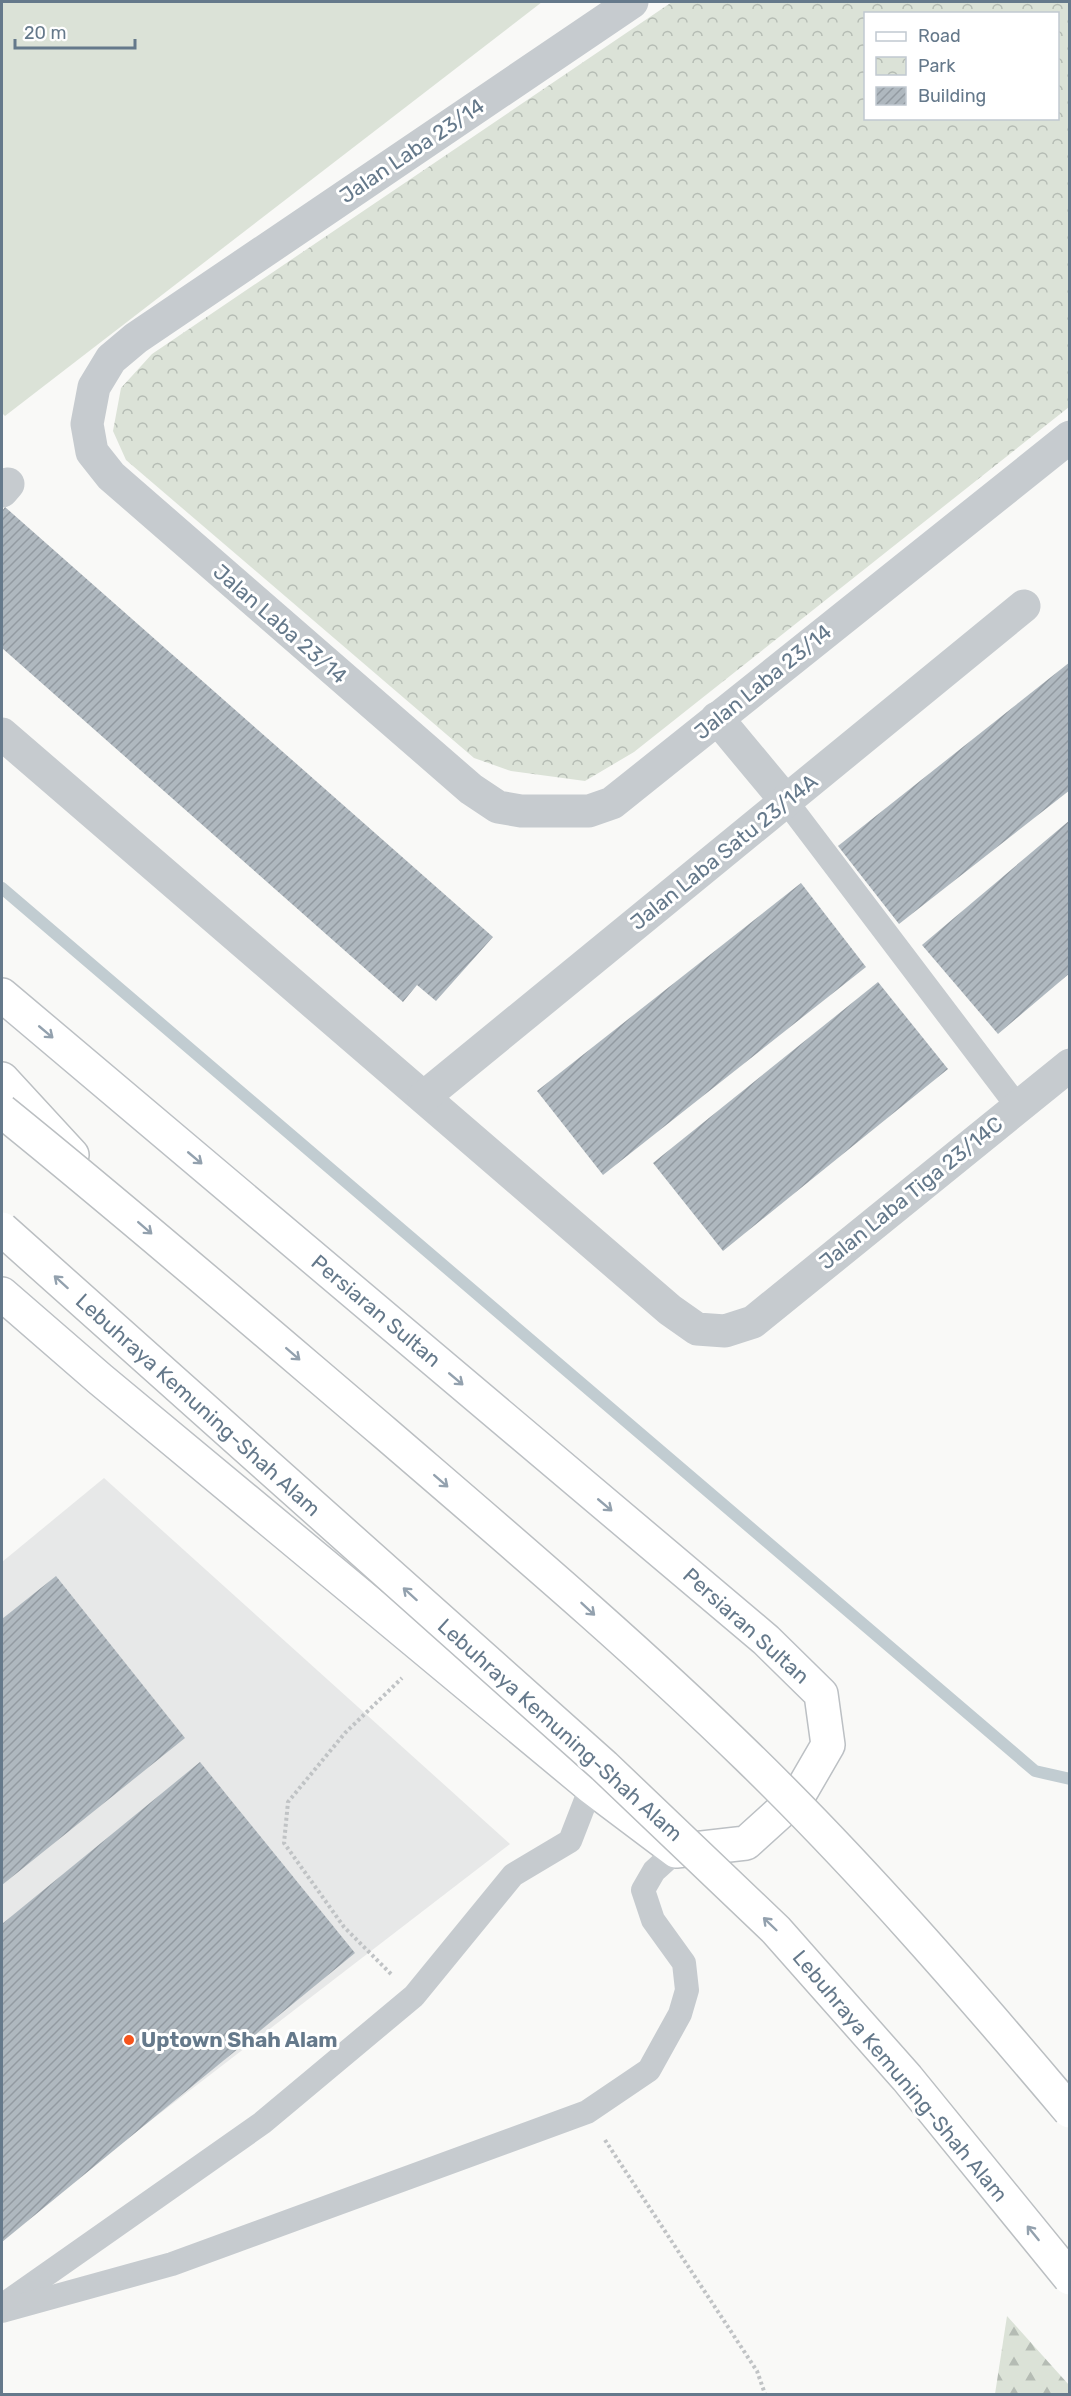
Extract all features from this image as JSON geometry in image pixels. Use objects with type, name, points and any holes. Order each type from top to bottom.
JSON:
[{"type":"main road","name":"Persiaran Sultan","points":[[2,995],[766,1640],[821,1694],[828,1745],[799,1795],[746,1843],[676,1851]]},
{"type":"main road","points":[[2,1079],[118,1204]]},
{"type":"main road","points":[[2,1111],[118,1204],[568,1590],[748,1757],[887,1901],[996,2023],[1070,2111]]},
{"type":"main road","name":"Lebuhraya Kemuning-Shah Alam","points":[[2,1229],[604,1766],[776,1930],[907,2078],[1070,2278]]},
{"type":"main road","points":[[2,1294],[100,1379],[591,1787],[676,1851]]},
{"type":"street","name":"Jalan Laba 23/14","points":[[632,2],[136,338],[111,359],[94,387],[87,424],[92,452],[111,476],[471,789],[498,807],[521,811],[589,811],[612,803],[1070,437]]},
{"type":"street","name":"Jalan Laba Satu 23/14A","points":[[424,1097],[1024,606]]},
{"type":"street","points":[[717,718],[786,801]]},
{"type":"street","points":[[2,734],[424,1097]]},
{"type":"street","name":"Jalan Laba Tiga 23/14C","points":[[424,1097],[670,1310],[697,1329],[725,1331],[753,1322],[1070,1065]]},
{"type":"lane","points":[[786,801],[1018,1107]]},
{"type":"lane","points":[[2,2306],[262,2122],[414,1996],[513,1875],[570,1841],[591,1787]]},
{"type":"lane","points":[[2,2311],[172,2264],[587,2112],[649,2070],[680,2014],[687,1990],[684,1963],[653,1920],[643,1890],[654,1871],[676,1851]]},
{"type":"path","points":[[414,1996],[344,1928],[284,1843],[288,1802],[345,1733],[428,1652]]},
{"type":"path","points":[[587,2112],[757,2371],[765,2394]]},
{"type":"shaded area","name":"Uptown Shah Alam","points":[[104,1478],[510,1844],[2,2235],[2,1562]]},
{"type":"green space","points":[[2,2],[542,2],[5,416],[2,413]]},
{"type":"green space","points":[[672,2],[1069,2],[1069,407],[634,752],[585,781],[511,771],[474,758],[126,460],[113,431],[121,388],[152,354]]},
{"type":"green space","points":[[1007,2316],[1069,2385],[1069,2394],[995,2394]]},
{"type":"building","points":[[5,507],[493,937],[436,1001],[417,985],[403,1002],[2,648],[2,511]]},
{"type":"building","points":[[1070,662],[1070,790],[899,924],[838,846]]},
{"type":"building","points":[[1070,820],[1070,973],[998,1034],[922,945]]},
{"type":"building","points":[[801,883],[866,967],[603,1175],[537,1091]]},
{"type":"building","points":[[878,982],[948,1069],[723,1251],[653,1163]]},
{"type":"building","points":[[56,1576],[185,1738],[2,1885],[2,1619]]},
{"type":"building","points":[[200,1762],[355,1953],[2,2242],[2,1924]]},
{"type":"waterway","points":[[2,888],[1035,1771],[1070,1779]]},
{"type":"place","name":"Uptown Shah Alam","points":[[129,2040]]}]
